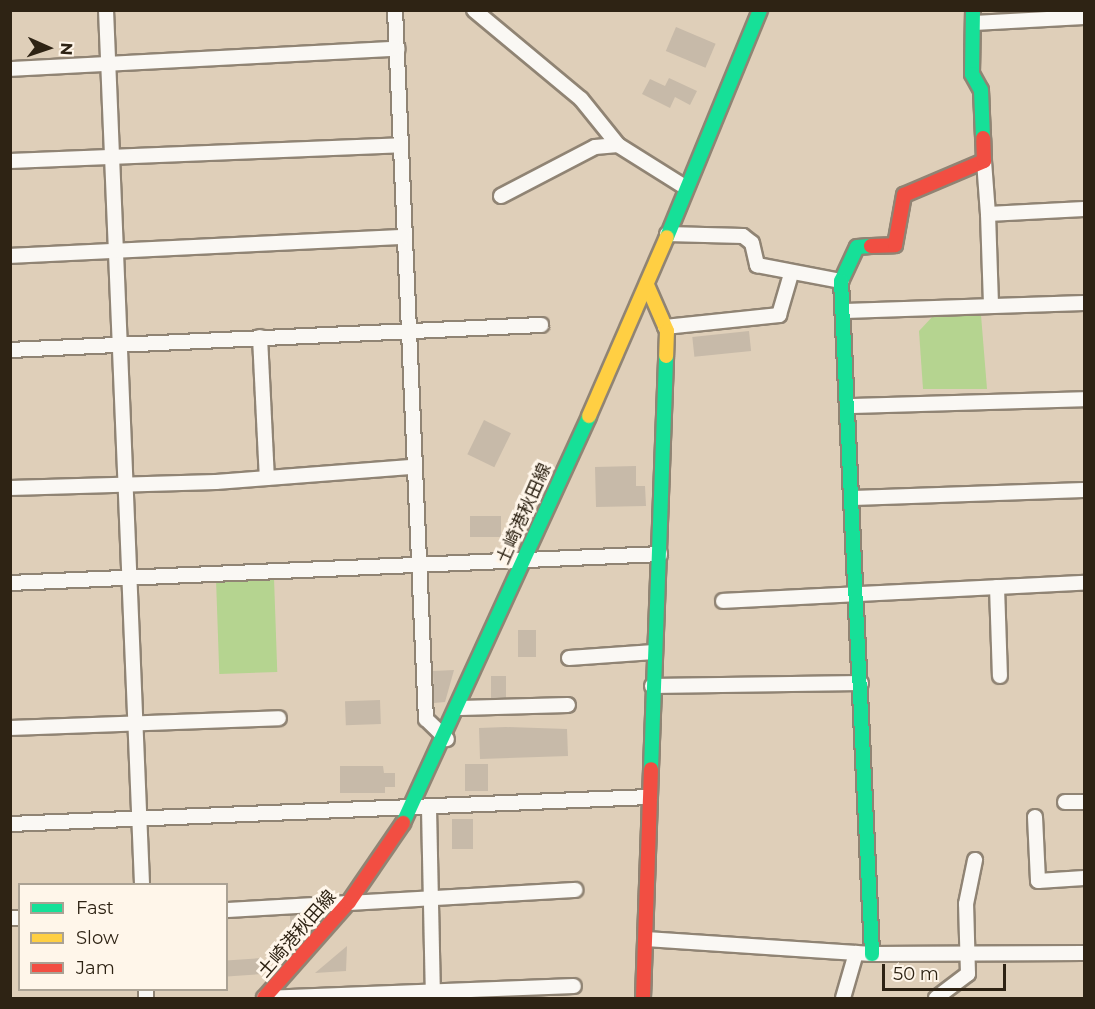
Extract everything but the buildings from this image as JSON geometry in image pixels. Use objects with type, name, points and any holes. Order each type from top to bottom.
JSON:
[{"type":"street","points":[[106,10],[142,883]]},
{"type":"street","points":[[395,10],[417,563],[426,719],[447,739]]},
{"type":"street","points":[[474,10],[573,92],[618,145],[685,187]]},
{"type":"street","name":"土崎港秋田線","points":[[264,998],[350,902],[422,806],[447,739],[524,557],[647,285],[685,187],[760,10]]},
{"type":"street","points":[[991,306],[981,90],[972,74],[974,17],[1084,17]]},
{"type":"street","points":[[10,69],[397,49]]},
{"type":"street","points":[[10,161],[401,145]]},
{"type":"street","points":[[501,196],[595,147],[618,145]]},
{"type":"street","points":[[872,954],[850,406],[845,311],[841,281],[857,247],[895,245],[904,195],[984,160]]},
{"type":"street","points":[[988,214],[1084,209]]},
{"type":"street","points":[[667,234],[743,236],[752,243],[757,266],[791,274],[841,281]]},
{"type":"street","points":[[10,256],[404,237]]},
{"type":"street","points":[[665,327],[779,315],[791,274]]},
{"type":"street","points":[[643,999],[652,686],[660,554],[665,327],[647,285]]},
{"type":"street","points":[[845,311],[1084,303]]},
{"type":"street","points":[[10,350],[408,329],[541,325]]},
{"type":"street","points":[[260,337],[267,478]]},
{"type":"street","points":[[850,406],[1084,399]]},
{"type":"street","points":[[10,488],[267,478],[413,467]]},
{"type":"street","points":[[854,498],[1084,490]]},
{"type":"street","points":[[10,583],[524,557],[660,554]]},
{"type":"street","points":[[723,601],[1084,583]]},
{"type":"street","points":[[997,587],[1000,676]]},
{"type":"street","points":[[569,658],[654,652]]},
{"type":"street","points":[[652,686],[861,683]]},
{"type":"street","points":[[460,708],[568,705]]},
{"type":"street","points":[[10,728],[279,718]]},
{"type":"street","points":[[10,824],[139,821],[649,796]]},
{"type":"street","points":[[1065,802],[1084,802]]},
{"type":"street","points":[[422,806],[430,897],[433,996]]},
{"type":"street","points":[[1035,817],[1038,881],[1084,878]]},
{"type":"street","points":[[936,999],[968,974],[971,956],[966,904],[975,860]]},
{"type":"street","points":[[228,910],[575,890]]},
{"type":"street","points":[[646,939],[872,954],[971,956],[1046,950],[1084,953]]},
{"type":"street","points":[[843,999],[856,953]]},
{"type":"street","points":[[264,998],[433,996],[574,986]]},
{"type":"green space","points":[[934,315],[981,315],[987,389],[923,389],[919,331]]},
{"type":"green space","points":[[274,578],[277,672],[219,674],[216,580]]},
{"type":"traffic: fast","points":[[667,237],[760,10]]},
{"type":"traffic: fast","points":[[973,10],[972,74],[981,90],[983,138]]},
{"type":"traffic: fast","points":[[871,246],[857,247],[841,281],[872,954]]},
{"type":"traffic: fast","points":[[651,769],[666,356]]},
{"type":"traffic: fast","points":[[403,823],[589,416]]},
{"type":"traffic: slow","points":[[589,416],[667,237]]},
{"type":"traffic: slow","points":[[647,285],[667,331],[666,356]]},
{"type":"traffic: jam","points":[[871,246],[895,245],[904,195],[984,161],[983,138]]},
{"type":"traffic: jam","points":[[643,998],[651,769]]},
{"type":"traffic: jam","points":[[264,998],[349,902],[403,823]]}]
